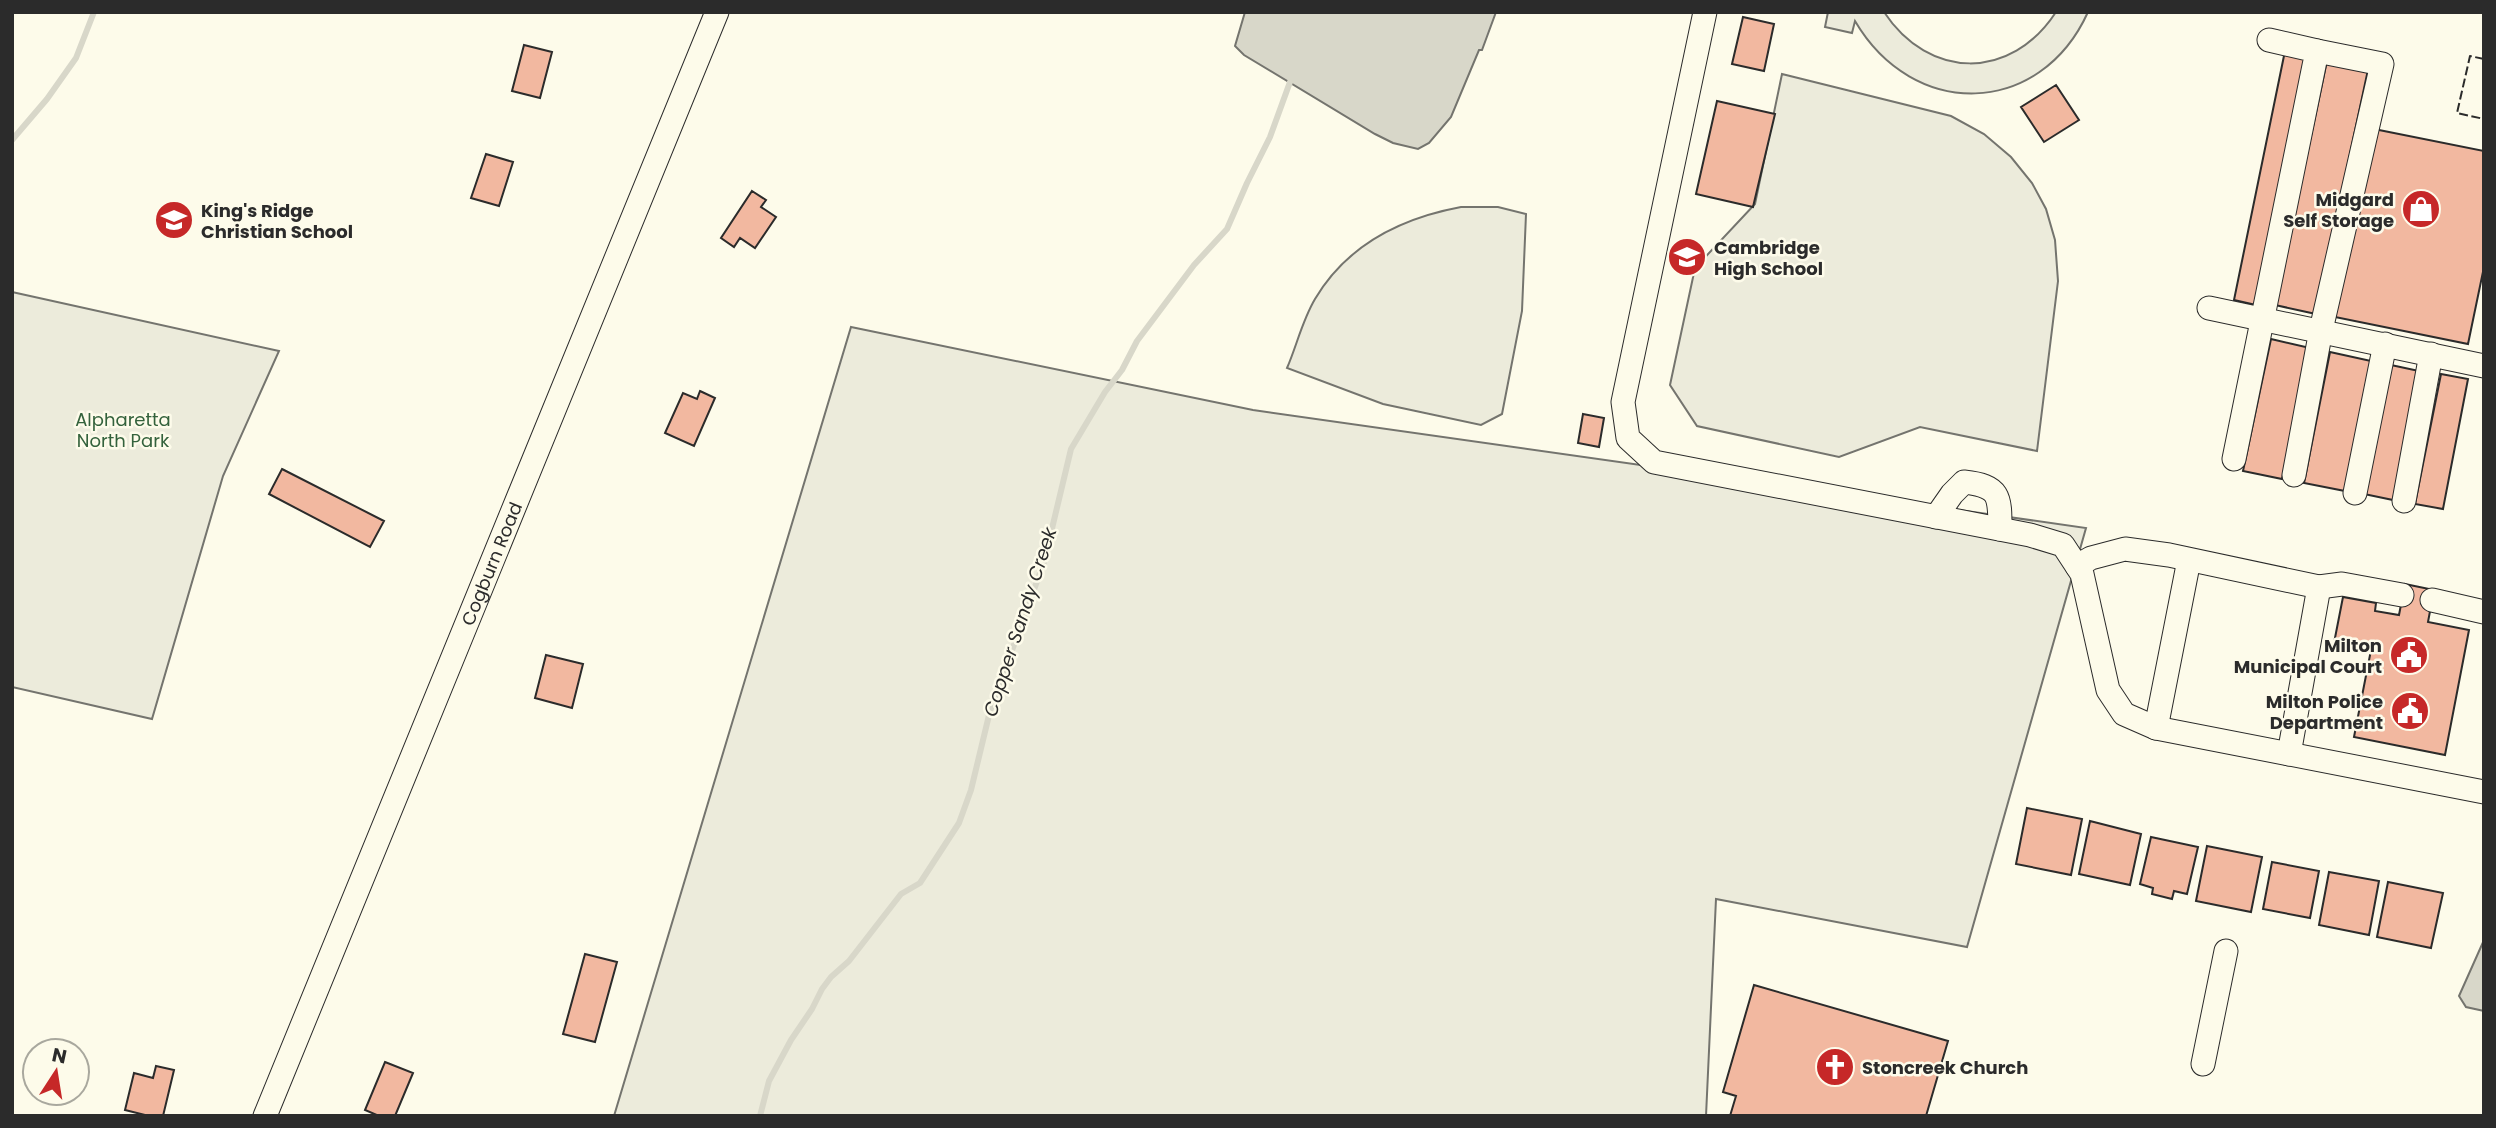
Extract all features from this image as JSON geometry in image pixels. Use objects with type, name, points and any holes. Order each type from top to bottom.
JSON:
[{"type":"street","name":"Cogburn Road","points":[[265,1116],[717,12]]},
{"type":"street","points":[[1705,12],[1623,402],[1628,438],[1654,462],[2030,535],[2063,545],[2082,574],[2108,690],[2124,714],[2156,728],[2484,793]]},
{"type":"street","points":[[2269,40],[2382,64],[2322,330],[2294,475]]},
{"type":"street","points":[[2234,459],[2317,51]]},
{"type":"street","points":[[2209,308],[2484,366]]},
{"type":"street","points":[[2355,492],[2385,344]]},
{"type":"street","points":[[2404,501],[2431,354]]},
{"type":"street","points":[[1936,517],[1964,482],[1986,485],[1995,493],[2000,507],[2000,529]]},
{"type":"street","points":[[2077,566],[2091,558],[2125,548],[2319,587],[2343,584],[2402,595]]},
{"type":"street","points":[[2156,728],[2189,560]]},
{"type":"street","points":[[2288,754],[2319,587]]},
{"type":"street","points":[[2432,600],[2484,612]]},
{"type":"street","points":[[2203,1064],[2226,951]]},
{"type":"green space","points":[[1828,12],[1884,12],[1902,34],[1924,50],[1946,60],[1970,63],[1994,60],[2016,51],[2038,35],[2056,12],[2088,12],[2067,47],[2039,72],[2008,88],[1975,93],[1942,90],[1909,76],[1880,53],[1855,21],[1852,33],[1825,27]]},
{"type":"green space","points":[[1782,74],[1951,116],[1984,134],[2011,157],[2032,183],[2046,209],[2055,240],[2058,281],[2037,451],[1920,427],[1839,457],[1697,426],[1670,385],[1695,268],[1755,204]]},
{"type":"green space","points":[[1461,207],[1498,207],[1526,214],[1522,311],[1502,414],[1481,425],[1383,404],[1287,368],[1310,307],[1343,263],[1378,237],[1397,227],[1418,218]]},
{"type":"green space","name":"Alpharetta North Park","points":[[12,292],[279,351],[223,476],[152,719],[12,687]]},
{"type":"green space","points":[[851,327],[1253,410],[2086,528],[1967,947],[1716,899],[1706,1116],[614,1116]]},
{"type":"shaded area","points":[[1245,12],[1496,12],[1482,50],[1479,50],[1451,117],[1429,143],[1418,149],[1393,143],[1375,134],[1244,55],[1235,46]]},
{"type":"shaded area","points":[[2484,940],[2484,1011],[2466,1007],[2459,996]]},
{"type":"building","points":[[1743,17],[1774,24],[1764,71],[1732,64]]},
{"type":"building","points":[[524,45],[552,52],[540,98],[512,91]]},
{"type":"building","points":[[2286,46],[2308,50],[2256,305],[2234,300]]},
{"type":"building","points":[[2328,56],[2369,65],[2316,314],[2275,305]]},
{"type":"building","points":[[2056,85],[2079,120],[2044,142],[2021,107]]},
{"type":"building","points":[[1717,101],[1775,114],[1753,207],[1696,194]]},
{"type":"building","name":"Midgard Self Storage","points":[[2374,129],[2484,151],[2484,267],[2468,344],[2335,317]]},
{"type":"building","points":[[486,154],[513,162],[499,206],[471,198]]},
{"type":"building","points":[[752,191],[766,200],[761,207],[776,217],[755,248],[740,238],[734,247],[721,238]]},
{"type":"building","points":[[2271,339],[2310,348],[2282,479],[2243,471]]},
{"type":"building","points":[[2330,352],[2371,361],[2345,491],[2304,483]]},
{"type":"building","points":[[2391,365],[2419,371],[2393,500],[2364,494]]},
{"type":"building","points":[[2441,374],[2468,379],[2443,509],[2415,504]]},
{"type":"building","points":[[700,391],[715,398],[694,446],[665,433],[683,393],[697,399]]},
{"type":"building","points":[[1583,414],[1604,418],[1599,447],[1578,443]]},
{"type":"building","points":[[282,469],[384,521],[370,547],[269,494]]},
{"type":"building","points":[[2405,584],[2434,590],[2428,622],[2469,630],[2445,755],[2354,737],[2371,650],[2334,643],[2343,597],[2376,603],[2375,611],[2399,615]]},
{"type":"building","points":[[546,655],[583,664],[572,708],[535,698]]},
{"type":"building","points":[[2027,808],[2082,819],[2071,875],[2016,864]]},
{"type":"building","points":[[2090,821],[2141,834],[2130,885],[2079,874]]},
{"type":"building","points":[[2151,837],[2198,847],[2187,894],[2174,891],[2172,899],[2152,894],[2153,888],[2140,884]]},
{"type":"building","points":[[2207,846],[2262,857],[2251,912],[2196,901]]},
{"type":"building","points":[[2272,862],[2319,871],[2310,918],[2263,909]]},
{"type":"building","points":[[2329,872],[2379,881],[2369,935],[2319,925]]},
{"type":"building","points":[[2388,882],[2443,893],[2431,948],[2377,937]]},
{"type":"building","points":[[585,954],[617,962],[595,1042],[563,1034]]},
{"type":"building","name":"Stoncreek Church","points":[[1754,985],[1948,1041],[1926,1116],[1730,1116],[1736,1096],[1723,1092]]},
{"type":"building","points":[[385,1062],[413,1073],[395,1116],[379,1116],[365,1110]]},
{"type":"building","points":[[156,1066],[174,1070],[163,1116],[149,1116],[125,1110],[134,1073],[153,1078]]},
{"type":"waterway","points":[[12,140],[47,99],[76,58],[94,12]]},
{"type":"waterway","name":"Copper Sandy Creek","points":[[760,1116],[769,1081],[822,989],[849,961],[901,894],[920,883],[959,823],[971,790],[990,711],[1044,562],[1071,449],[1105,392],[1122,370],[1137,341],[1194,265],[1227,229],[1270,137],[1290,82]]},
{"type":"fence","points":[[2484,59],[2470,56],[2457,113],[2484,119]]},
{"type":"place","name":"Midgard Self Storage","points":[[2421,209]]},
{"type":"place","name":"King's Ridge Christian School","points":[[174,220]]},
{"type":"place","name":"Cambridge High School","points":[[1687,257]]},
{"type":"place","name":"Milton Municipal Court","points":[[2409,655]]},
{"type":"place","name":"Milton Police Department","points":[[2410,711]]},
{"type":"place","name":"Stoncreek Church","points":[[1835,1067]]}]
